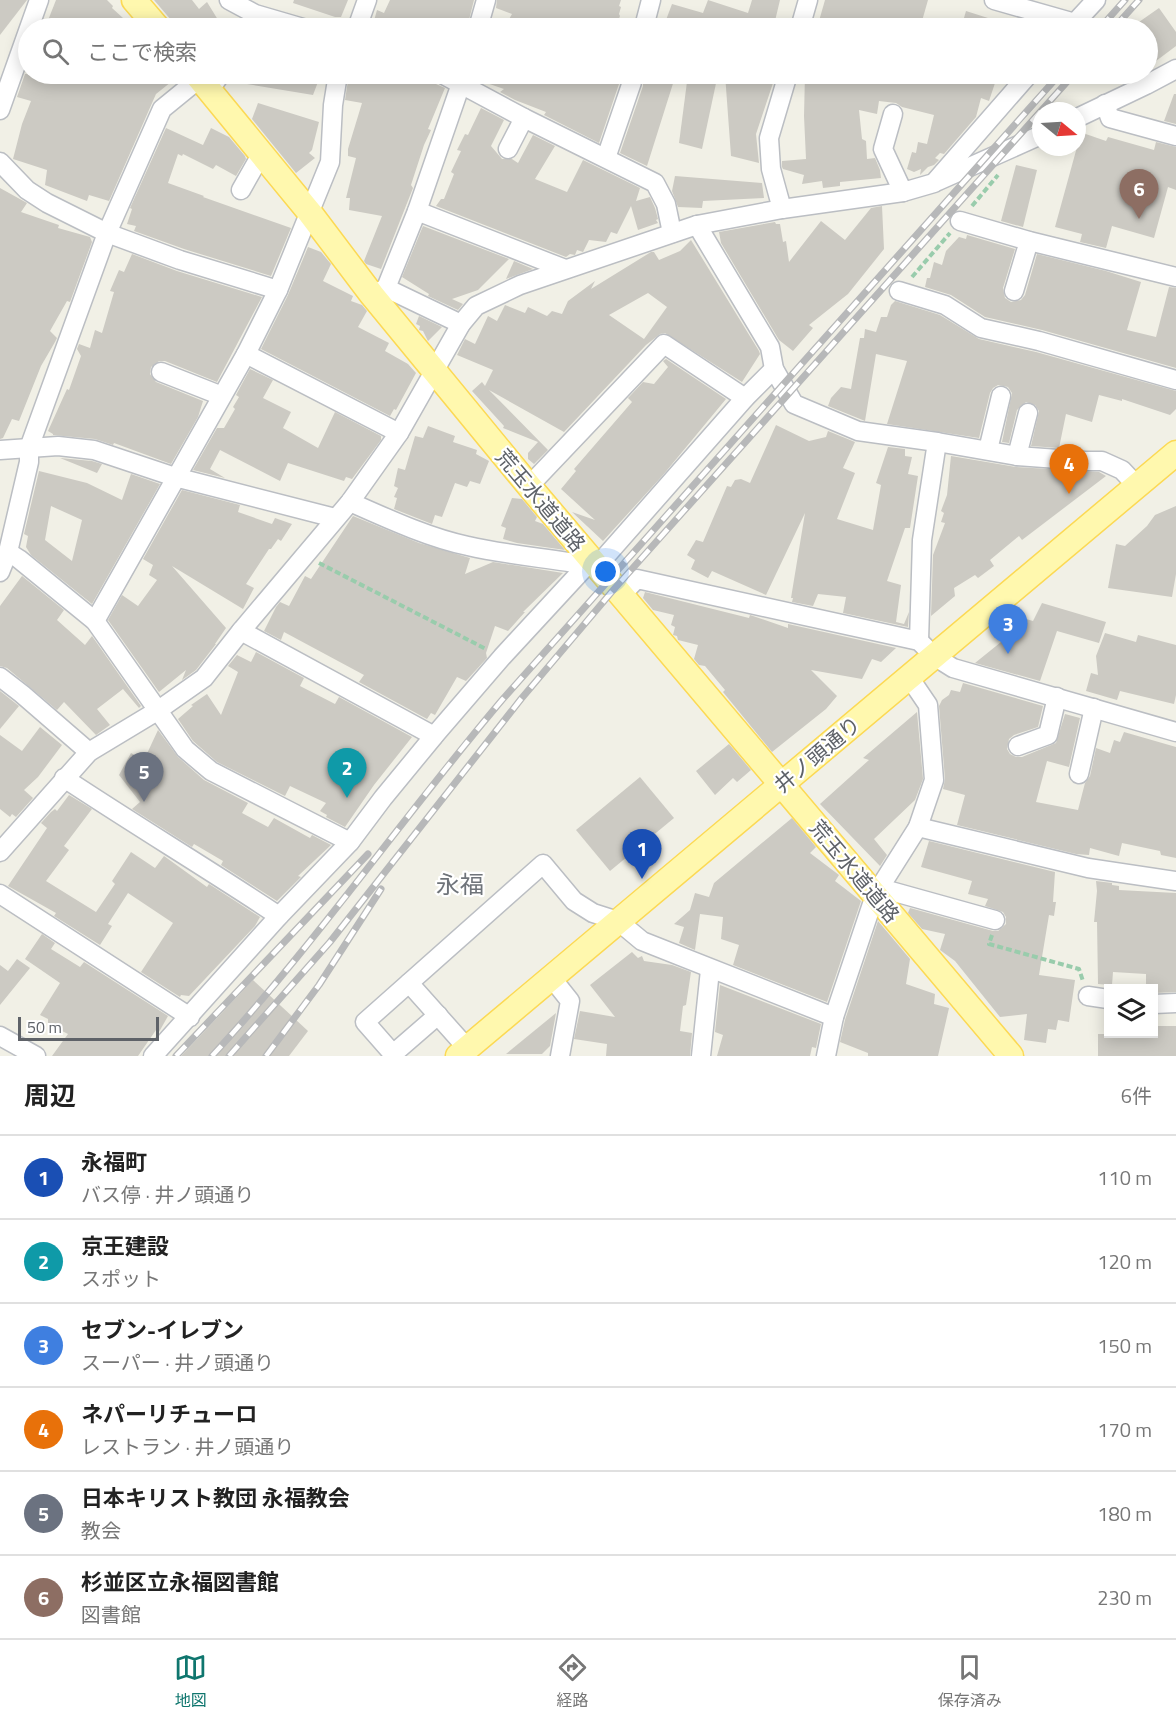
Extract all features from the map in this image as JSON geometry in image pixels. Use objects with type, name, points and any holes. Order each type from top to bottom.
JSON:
[{"type":"main road","points":[[134,0],[149,18]]},
{"type":"main road","name":"荒玉水道道路","points":[[211,84],[310,213],[379,291],[433,370],[591,565],[621,595],[781,784],[877,891],[1011,1056]]},
{"type":"main road","name":"井ノ頭通り","points":[[463,1052],[909,677],[926,648],[1137,486],[1172,462]]},
{"type":"street","points":[[33,18],[39,0]]},
{"type":"street","points":[[229,0],[249,18]]},
{"type":"street","points":[[361,18],[367,0]]},
{"type":"street","points":[[481,18],[486,0]]},
{"type":"street","points":[[646,18],[651,0]]},
{"type":"street","points":[[803,18],[808,0]]},
{"type":"street","points":[[994,0],[1048,18]]},
{"type":"street","points":[[1079,18],[1096,0]]},
{"type":"street","points":[[0,110],[18,59]]},
{"type":"street","points":[[1158,79],[1176,69]]},
{"type":"street","points":[[0,572],[8,552],[29,462],[29,448],[107,233],[162,109],[198,84]]},
{"type":"street","points":[[95,621],[246,354],[278,290],[330,162],[336,84]]},
{"type":"street","points":[[461,84],[417,211],[379,291],[461,324]]},
{"type":"street","points":[[471,84],[524,118],[655,183],[666,204],[672,233]]},
{"type":"street","points":[[606,158],[631,84]]},
{"type":"street","points":[[782,209],[771,169],[769,138],[785,84]]},
{"type":"street","points":[[934,183],[1020,84]]},
{"type":"street","points":[[1086,114],[1148,84]]},
{"type":"street","points":[[1105,104],[1110,118],[1176,136]]},
{"type":"street","points":[[892,114],[883,149],[903,192]]},
{"type":"street","points":[[508,149],[524,118]]},
{"type":"street","points":[[0,852],[7,832],[89,752],[157,711],[204,678],[350,502],[399,433],[433,370],[461,324],[476,306],[520,285],[697,225],[782,209],[903,192],[934,183],[1032,139]]},
{"type":"street","points":[[242,190],[262,153]]},
{"type":"street","points":[[0,162],[27,190],[47,203],[107,233],[180,260],[278,290]]},
{"type":"street","points":[[417,211],[565,269]]},
{"type":"street","points":[[960,221],[1029,241],[1176,277]]},
{"type":"street","points":[[697,225],[770,347],[774,369],[794,404],[858,431],[1017,456],[1085,462],[1102,461],[1122,470],[1137,486]]},
{"type":"street","points":[[1014,291],[1029,241]]},
{"type":"street","points":[[900,291],[945,305],[981,328],[1039,341],[1176,380]]},
{"type":"street","points":[[529,486],[664,344],[745,398]]},
{"type":"street","points":[[246,354],[399,433]]},
{"type":"street","points":[[153,1056],[279,916],[350,842],[383,798],[502,657],[591,565],[605,557],[745,398],[774,369]]},
{"type":"street","points":[[161,372],[222,396]]},
{"type":"street","points":[[988,450],[1000,396]]},
{"type":"street","points":[[1017,456],[1028,413]]},
{"type":"street","points":[[926,648],[921,616],[922,540],[937,442]]},
{"type":"street","points":[[0,450],[58,446],[94,450],[175,477],[335,518]]},
{"type":"street","points":[[350,502],[396,522],[465,546],[525,557],[591,565]]},
{"type":"street","points":[[8,552],[95,621],[185,749],[211,771],[350,842]]},
{"type":"street","points":[[621,595],[637,579],[926,648],[953,668],[1176,732]]},
{"type":"street","points":[[242,631],[434,736]]},
{"type":"street","points":[[0,677],[89,752]]},
{"type":"street","points":[[826,1056],[834,1017],[877,891],[918,827],[934,780],[928,705],[909,677]]},
{"type":"street","points":[[1018,746],[1048,735],[1057,697]]},
{"type":"street","points":[[1079,774],[1094,708]]},
{"type":"street","points":[[64,778],[279,916]]},
{"type":"street","points":[[918,827],[1088,868],[1176,882]]},
{"type":"street","points":[[438,1015],[393,1054],[365,1022],[543,864],[574,900],[593,913],[618,921],[642,941],[710,970],[834,1017]]},
{"type":"street","points":[[877,891],[995,920]]},
{"type":"street","points":[[0,894],[190,1017]]},
{"type":"street","points":[[701,1056],[710,970]]},
{"type":"street","points":[[551,977],[566,993],[570,1001],[560,1056]]},
{"type":"street","points":[[410,982],[438,1015],[463,1052]]},
{"type":"street","points":[[1088,996],[1104,998]]},
{"type":"street","points":[[1158,1004],[1176,1003]]},
{"type":"street","points":[[0,1036],[36,1056]]},
{"type":"path","points":[[305,556],[502,657]]},
{"type":"path","points":[[995,920],[989,944],[1079,969],[1088,996]]},
{"type":"building","points":[[0,0],[27,0],[0,35]]},
{"type":"building","points":[[56,0],[107,0],[123,18],[49,18]]},
{"type":"building","points":[[154,0],[192,0],[199,9],[207,2],[217,18],[169,18]]},
{"type":"building","points":[[294,0],[348,0],[341,17],[335,17],[293,3]]},
{"type":"building","points":[[390,0],[474,0],[470,18],[375,18],[377,10],[384,13]]},
{"type":"building","points":[[497,0],[621,0],[619,18],[510,18],[512,14],[496,8]]},
{"type":"building","points":[[708,0],[748,13],[752,0],[780,0],[776,18],[667,18],[672,4],[703,13]]},
{"type":"building","points":[[825,0],[928,0],[923,18],[820,18]]},
{"type":"building","points":[[1159,8],[1176,32],[1176,46],[1158,60],[1158,18],[1145,18]]},
{"type":"building","points":[[966,11],[988,18],[964,18]]},
{"type":"building","points":[[22,84],[168,84],[156,94],[109,201],[89,195],[87,201],[45,185],[47,170],[13,159],[31,101],[17,97]]},
{"type":"building","points":[[247,84],[317,84],[313,95]]},
{"type":"building","points":[[347,84],[436,84],[445,88],[428,129],[431,130],[411,185],[413,188],[381,269],[366,264],[364,261],[382,216],[349,210],[350,198],[346,198],[356,158],[348,156],[348,149],[362,103],[345,100]]},
{"type":"building","points":[[490,84],[619,84],[599,143],[544,115],[546,112],[500,92],[504,89]]},
{"type":"building","points":[[643,84],[673,84],[647,166],[620,153]]},
{"type":"building","points":[[687,84],[716,84],[702,149],[679,143]]},
{"type":"building","points":[[726,84],[773,84],[756,134],[759,163],[731,156]]},
{"type":"building","points":[[805,84],[995,84],[989,101],[981,98],[976,117],[944,154],[940,153],[935,158],[939,160],[920,175],[921,169],[914,172],[907,169],[912,152],[916,153],[918,142],[927,144],[934,115],[902,107],[896,103],[879,101],[877,114],[859,110],[862,139],[866,141],[867,159],[875,158],[881,178],[840,182],[840,186],[823,188],[822,181],[802,184],[804,175],[783,169],[782,161],[806,159]]},
{"type":"building","points":[[1174,94],[1176,94],[1176,124],[1164,121]]},
{"type":"building","points":[[258,103],[319,122],[312,150],[309,153],[315,158],[296,173],[252,119]]},
{"type":"building","points":[[481,108],[504,120],[491,146],[502,159],[512,159],[518,163],[533,135],[555,146],[535,179],[567,192],[583,160],[640,188],[636,201],[650,197],[658,223],[638,230],[631,206],[617,234],[611,232],[606,242],[589,240],[583,252],[577,250],[575,255],[570,254],[566,257],[436,206],[441,199],[444,199],[454,174],[451,172],[461,151],[457,150],[465,134],[468,135]]},
{"type":"building","points":[[166,128],[203,145],[211,128],[229,137],[245,156],[246,159],[236,176],[216,165],[213,169],[183,154],[182,156],[178,154],[168,183],[291,228],[271,276],[134,231],[136,226],[127,224],[132,209],[130,208]]},
{"type":"building","points":[[1086,134],[1106,141],[1108,137],[1154,150],[1156,142],[1176,147],[1176,190],[1168,187],[1154,238],[1112,226],[1106,248],[1080,242],[1082,234],[1055,227],[1075,156],[1086,156]]},
{"type":"building","points":[[1016,165],[1037,170],[1023,227],[1001,221]]},
{"type":"building","points":[[675,176],[762,183],[764,198],[703,201],[702,208],[678,207],[672,191]]},
{"type":"building","points":[[0,188],[27,203],[21,212],[59,225],[58,228],[90,237],[92,242],[70,302],[67,301],[50,331],[57,338],[41,366],[19,421],[12,419],[3,438],[0,439]]},
{"type":"building","points":[[882,206],[884,249],[848,294],[809,325],[813,328],[793,351],[779,340],[721,243],[719,232],[775,222],[780,224],[783,242],[786,241],[789,262],[821,221],[845,240],[871,208]]},
{"type":"building","points":[[423,226],[509,259],[478,290],[452,299],[463,304],[458,310],[428,296],[429,294],[402,277]]},
{"type":"building","points":[[967,235],[1015,249],[1003,288],[1005,298],[1011,302],[1021,300],[1025,295],[1037,254],[1141,282],[1127,330],[1156,337],[1169,287],[1176,288],[1176,368],[1042,330],[985,317],[951,295],[925,287],[934,262],[942,265],[946,251],[959,237],[966,239]]},
{"type":"building","points":[[691,240],[759,351],[760,354],[742,382],[665,333],[660,334],[646,345],[564,432],[489,390],[548,450],[534,464],[528,459],[528,453],[538,442],[503,428],[504,426],[472,391],[482,382],[485,386],[493,370],[457,355],[465,339],[475,344],[488,316],[497,321],[505,305],[525,313],[528,307],[547,316],[552,311],[562,314],[568,301],[595,281],[591,289],[651,252],[654,252],[659,260],[680,251]],"holes":[[[648,293],[667,307],[644,339],[609,315]]]},
{"type":"building","points":[[308,247],[321,252],[331,264],[323,281],[353,296],[351,301],[362,305],[367,311],[358,327],[389,343],[385,351],[408,364],[416,373],[396,410],[394,409],[390,416],[261,349],[288,295]]},
{"type":"building","points":[[132,254],[177,271],[262,297],[217,382],[165,361],[159,361],[151,367],[150,374],[156,382],[203,401],[198,417],[171,464],[114,443],[113,445],[95,439],[53,435],[48,431],[67,389],[69,390],[81,356],[77,349],[79,344],[90,348],[95,330],[102,333],[114,292],[110,291],[119,270],[124,272]]},
{"type":"building","points":[[514,261],[533,269],[506,279]]},
{"type":"building","points":[[895,301],[940,315],[979,339],[1036,352],[1176,391],[1176,409],[1170,415],[1122,399],[1122,401],[1099,395],[1092,422],[1066,414],[1059,448],[1031,446],[1039,411],[1035,405],[1026,402],[1017,410],[1009,443],[1002,442],[1012,393],[1008,387],[998,385],[990,393],[979,438],[887,424],[907,361],[876,354],[865,421],[828,406],[831,398],[841,387],[851,389],[860,338],[864,338],[865,329],[876,332],[881,317],[887,317]]},
{"type":"building","points":[[419,316],[442,327],[428,341],[423,331],[419,330],[420,326],[416,324]]},
{"type":"building","points":[[666,359],[726,399],[663,475],[603,541],[572,512],[595,520],[561,489],[576,471],[574,469],[632,402],[628,398],[643,382],[654,384],[668,367],[663,361]]},
{"type":"building","points":[[250,369],[273,380],[263,398],[291,412],[283,428],[318,448],[335,412],[381,436],[381,440],[352,479],[346,477],[344,481],[288,463],[280,481],[220,450],[210,469],[225,478],[193,470],[217,428],[224,428],[235,409],[233,407],[239,397],[236,395]]},
{"type":"building","points":[[776,425],[809,441],[826,437],[828,431],[855,442],[843,468],[855,473],[837,519],[873,530],[881,485],[876,483],[888,447],[905,449],[905,456],[912,457],[908,474],[918,476],[910,528],[905,528],[887,581],[901,585],[896,622],[904,624],[909,612],[908,627],[843,613],[846,597],[818,594],[813,606],[792,602],[805,513],[766,595],[712,571],[708,578],[691,569],[695,560],[687,555],[696,540],[703,542],[727,486],[731,487],[735,480],[741,479],[750,483]]},
{"type":"building","points":[[428,426],[455,436],[453,442],[477,450],[476,454],[489,461],[480,484],[470,481],[467,487],[455,483],[442,517],[435,515],[432,524],[394,509],[397,498],[394,497],[398,488],[394,486],[398,468],[405,470],[415,436],[423,438]]},
{"type":"building","points":[[951,456],[1016,467],[1099,472],[1106,476],[1022,540],[1019,536],[990,560],[994,566],[978,578],[975,575],[954,588],[955,596],[931,616],[933,555],[945,523],[941,522],[944,513],[941,511],[947,495]]},
{"type":"building","points":[[60,458],[92,461],[102,464],[97,473]]},
{"type":"building","points":[[39,471],[87,483],[122,500],[131,474],[160,484],[92,604],[31,555],[26,547],[28,536],[24,534]],"holes":[[[51,506],[82,520],[72,561],[45,540]]]},
{"type":"building","points":[[182,490],[240,505],[238,512],[272,524],[275,518],[292,524],[281,541],[278,539],[269,549],[246,584],[254,588],[243,609],[172,566],[226,628],[196,670],[182,680],[186,670],[159,692],[108,620],[122,595],[138,606],[157,580],[149,575],[153,565],[143,559]]},
{"type":"building","points":[[512,498],[522,499],[537,517],[535,521],[543,524],[565,550],[503,539],[506,528],[501,526]]},
{"type":"building","points":[[1176,506],[1176,574],[1172,597],[1108,588],[1116,544],[1125,546],[1147,526],[1155,515]]},
{"type":"building","points":[[353,516],[419,543],[470,558],[465,574],[493,562],[563,573],[523,612],[525,612],[508,631],[495,626],[486,653],[487,658],[466,681],[457,677],[435,715],[431,713],[427,719],[359,682],[364,675],[284,632],[281,640],[264,631],[280,602],[289,606],[305,576],[311,579]]},
{"type":"building","points":[[22,576],[64,610],[57,620],[85,645],[92,636],[141,706],[139,708],[123,689],[97,709],[110,725],[96,735],[64,702],[57,710],[7,668],[0,666],[0,606]]},
{"type":"building","points":[[645,592],[749,618],[750,615],[788,628],[788,624],[896,648],[881,662],[872,659],[862,679],[811,670],[837,696],[826,709],[772,752],[705,666],[699,665],[694,659],[698,645],[678,640],[677,636],[673,635],[675,627],[671,625],[674,615],[653,610],[643,598]]},
{"type":"building","points":[[1042,603],[1106,622],[1099,643],[1057,631],[1040,681],[975,663],[1026,619],[1033,621]]},
{"type":"building","points":[[1105,633],[1136,642],[1138,635],[1176,645],[1174,704],[1120,691],[1117,700],[1086,691],[1091,673],[1098,675],[1096,656]]},
{"type":"building","points":[[256,652],[304,678],[300,686],[335,704],[339,697],[412,737],[374,785],[345,827],[326,817],[327,815],[320,811],[326,803],[290,786],[285,796],[217,762],[193,741],[178,719],[193,706],[191,705],[207,694],[221,715],[238,672],[228,666],[237,655],[251,662]]},
{"type":"building","points":[[963,683],[1043,706],[1038,727],[1009,739],[1007,749],[1016,757],[1022,757],[1056,743],[1065,714],[1080,718],[1069,767],[1047,761],[1036,802],[1078,810],[1085,783],[1090,776],[1096,748],[1110,753],[1114,740],[1120,742],[1124,732],[1176,747],[1176,858],[1161,855],[1160,851],[1122,843],[1119,856],[1090,848],[1089,855],[1076,854],[957,825],[965,795],[943,789],[945,779],[939,706],[951,690],[960,692]]},
{"type":"building","points":[[0,691],[19,706],[0,729]]},
{"type":"building","points":[[917,712],[923,779],[915,800],[874,839],[887,855],[880,866],[820,804],[869,760],[863,758]]},
{"type":"building","points":[[40,727],[62,745],[38,777],[24,790],[33,798],[16,817],[12,814],[10,817],[0,809],[0,735],[22,751]]},
{"type":"building","points":[[158,730],[178,757],[204,780],[248,803],[242,813],[268,827],[274,818],[310,838],[312,835],[331,845],[298,876],[301,877],[277,901],[221,865],[223,861],[194,844],[192,847],[132,809],[140,802],[119,775],[131,753],[144,760]]},
{"type":"building","points":[[729,744],[751,770],[737,782],[733,778],[715,795],[696,771]]},
{"type":"building","points":[[640,777],[674,818],[610,871],[576,830]]},
{"type":"building","points":[[69,795],[92,809],[64,846],[69,850],[46,881],[96,912],[115,884],[112,881],[131,852],[155,868],[164,856],[207,887],[209,884],[260,917],[255,926],[189,996],[181,995],[180,997],[141,972],[173,923],[128,893],[108,924],[112,926],[100,945],[54,916],[56,913],[8,886],[47,828],[41,823],[55,809],[57,811]]},
{"type":"building","points":[[792,818],[816,847],[810,853],[839,875],[835,881],[861,901],[827,1002],[733,965],[739,945],[721,939],[723,917],[700,914],[695,950],[679,943],[684,927],[674,924],[690,910],[695,893],[709,897],[714,883]]},
{"type":"building","points":[[929,841],[1055,872],[1054,916],[1049,915],[1039,975],[1075,980],[1069,1022],[1058,1020],[1056,1030],[1048,1029],[1046,1043],[1024,1040],[1027,1014],[1000,1017],[955,961],[940,950],[945,934],[922,929],[908,913],[910,908],[993,931],[998,931],[1006,924],[1003,912],[985,906],[988,899],[968,894],[972,881],[921,867]]},
{"type":"building","points":[[1096,881],[1112,883],[1112,885],[1119,886],[1119,890],[1176,893],[1176,992],[1158,993],[1158,984],[1146,984],[1146,974],[1113,972],[1112,984],[1098,984],[1097,922],[1094,922]]},
{"type":"building","points":[[878,921],[910,959],[906,984],[935,994],[934,1004],[949,1008],[938,1056],[868,1056],[868,1053],[840,1042],[845,1020]]},
{"type":"building","points":[[42,934],[55,943],[51,949],[80,967],[84,962],[168,1016],[159,1032],[156,1030],[138,1056],[52,1056],[68,1034],[48,1024],[48,1019],[40,1015],[60,983],[25,959]]},
{"type":"building","points":[[632,952],[638,958],[642,956],[644,961],[672,965],[691,972],[680,1031],[692,1033],[690,1056],[606,1056],[607,1044],[574,1039],[580,1011],[615,1017],[590,985]]},
{"type":"building","points":[[17,959],[30,968],[0,1005],[0,965],[8,971]]},
{"type":"building","points":[[253,980],[308,1031],[289,1056],[181,1056]]},
{"type":"building","points":[[720,985],[821,1024],[816,1048],[812,1047],[810,1056],[717,1056],[723,1035],[715,1032]]},
{"type":"building","points":[[556,1013],[550,1046],[542,1054],[506,1054]]},
{"type":"building","points":[[1158,1026],[1176,1026],[1176,1056],[1098,1056],[1098,1034],[1104,1034],[1104,1038],[1158,1038]]},
{"type":"railway","points":[[1109,18],[1125,0]]},
{"type":"railway","points":[[1123,18],[1139,0]]},
{"type":"railway","points":[[212,1056],[323,925],[502,700],[1051,84]]},
{"type":"railway","points":[[229,1056],[330,942],[521,699],[615,588],[1065,84]]},
{"type":"railway","points":[[176,1056],[368,854]]},
{"type":"railway","points":[[266,1056],[319,985],[381,889]]},
{"type":"place","name":"杉並区立永福図書館","points":[[1139,219]]},
{"type":"place","name":"ネパーリチューロ","points":[[1069,494]]},
{"type":"place","name":"セブン-イレブン","points":[[1008,654]]},
{"type":"place","name":"京王建設","points":[[347,798]]},
{"type":"place","name":"日本キリスト教団 永福教会","points":[[144,802]]},
{"type":"place","name":"永福町","points":[[642,879]]},
{"type":"district","name":"永福","points":[[460,884]]}]
